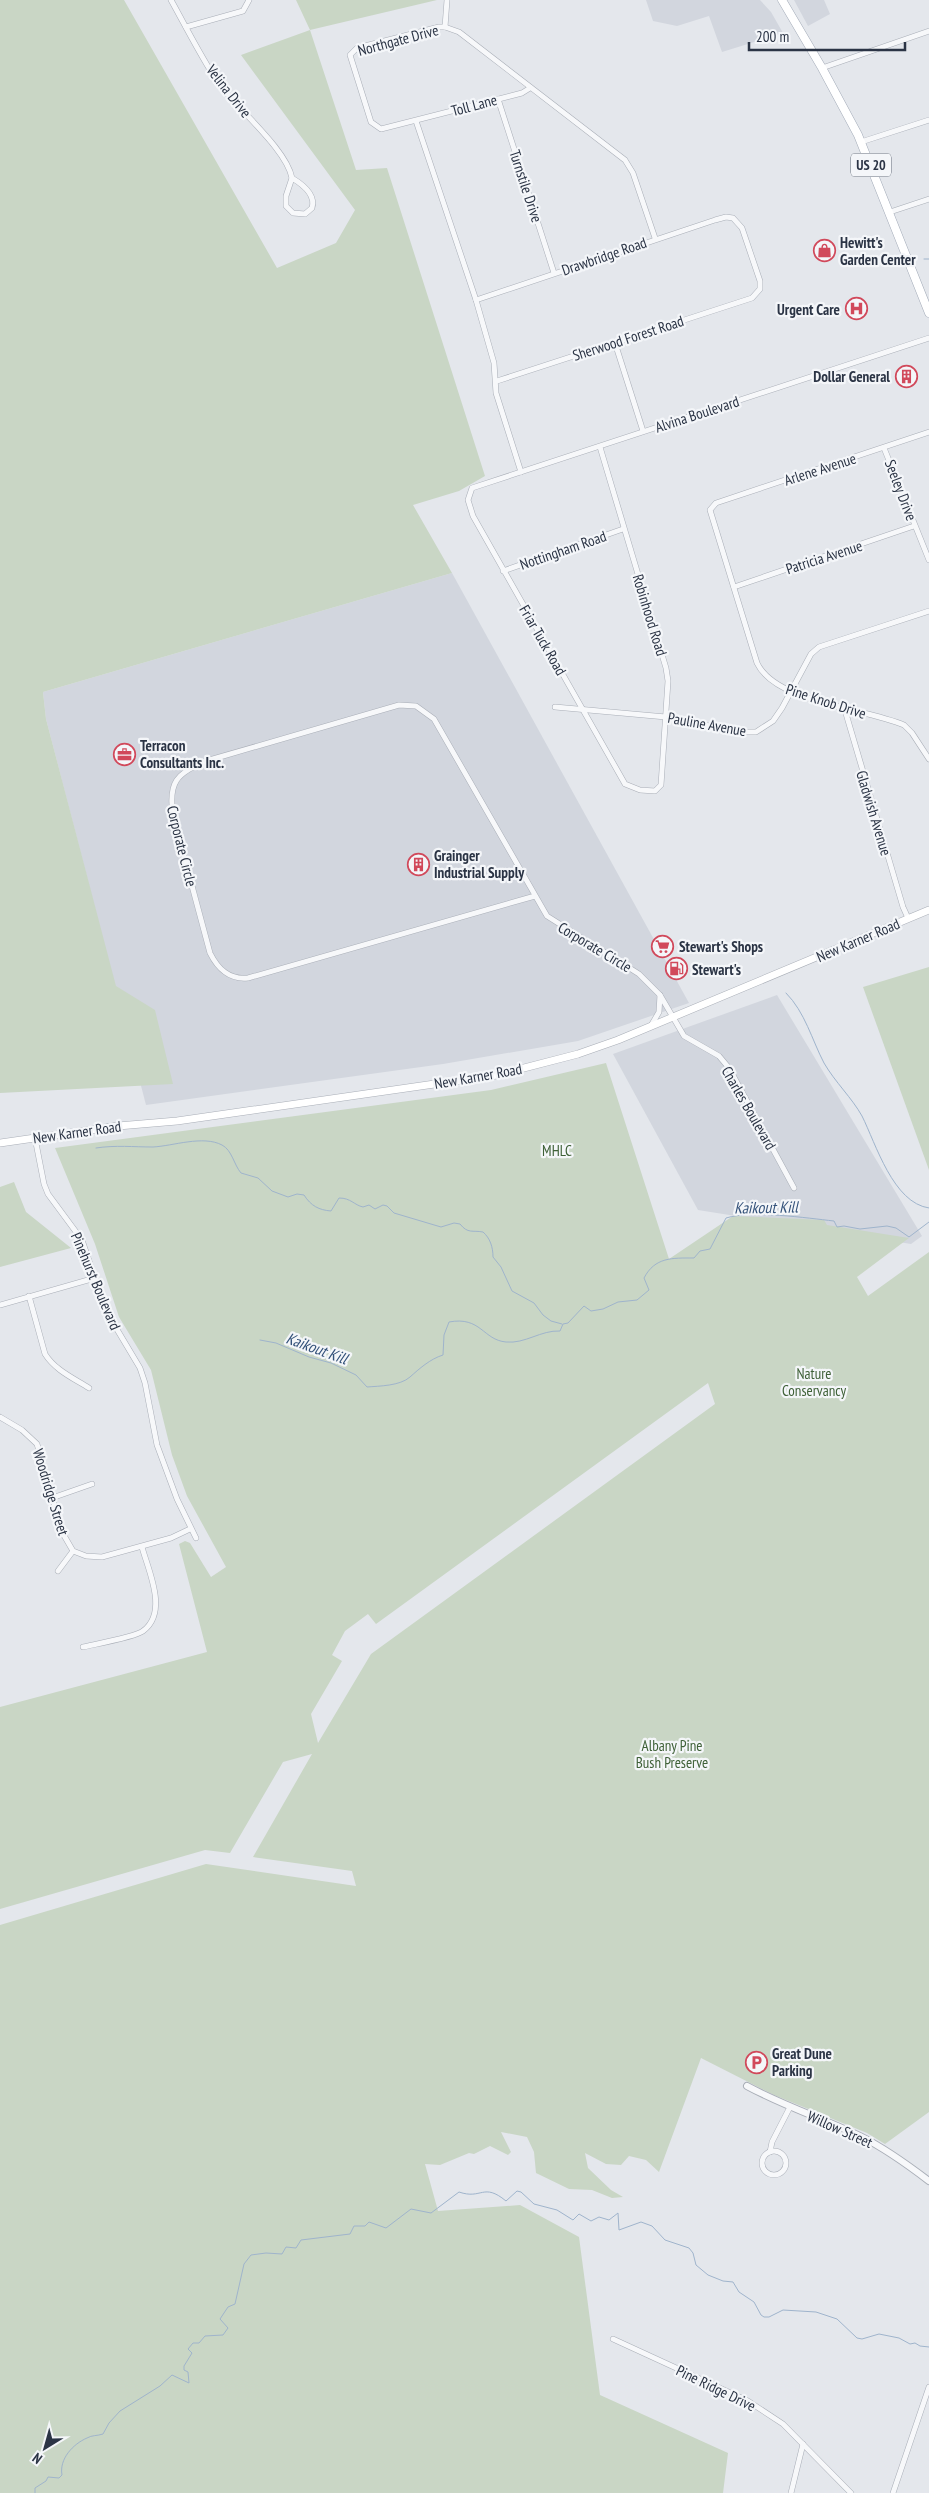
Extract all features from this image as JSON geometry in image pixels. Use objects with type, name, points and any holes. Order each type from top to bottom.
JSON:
[{"type":"main road","name":"US 20","points":[[782,0],[822,68],[861,142],[929,312]]},
{"type":"main road","name":"New Karner Road","points":[[0,1143],[497,1075],[595,1049],[929,910]]},
{"type":"street","name":"Velina Drive","points":[[171,0],[217,80],[288,165],[292,178],[286,196],[286,206],[293,213],[305,214],[312,208],[312,199],[301,184],[292,178]]},
{"type":"street","points":[[186,27],[243,11],[249,0]]},
{"type":"street","points":[[445,27],[447,0]]},
{"type":"street","name":"Northgate Drive","points":[[416,121],[385,130],[373,125],[350,54],[357,48],[445,27],[463,35],[625,160],[633,173],[655,238]]},
{"type":"street","points":[[822,68],[929,31]]},
{"type":"street","name":"Toll Lane","points":[[416,121],[522,93],[530,88]]},
{"type":"street","name":"Turnstile Drive","points":[[498,99],[554,273]]},
{"type":"street","points":[[861,142],[929,120]]},
{"type":"street","points":[[416,121],[476,300],[494,363],[497,381],[496,393],[521,472]]},
{"type":"street","points":[[890,212],[929,199]]},
{"type":"street","name":"Drawbridge Road","points":[[476,300],[655,238],[726,217],[733,218],[740,224],[760,281],[758,293]]},
{"type":"street","name":"Sherwood Forest Road","points":[[497,381],[752,298],[758,293]]},
{"type":"street","name":"Alvina Boulevard","points":[[468,494],[478,484],[521,472],[929,338]]},
{"type":"street","points":[[615,343],[644,431]]},
{"type":"street","name":"Arlene Avenue","points":[[711,507],[716,503],[929,432]]},
{"type":"street","name":"Robinhood Road","points":[[600,446],[623,530],[666,668],[668,681],[666,717],[659,788]]},
{"type":"street","name":"Seeley Drive","points":[[884,448],[929,560]]},
{"type":"street","name":"Friar Tuck Road","points":[[468,494],[474,516],[503,570],[625,784],[640,790],[655,791],[659,788]]},
{"type":"street","name":"Pine Knob Drive","points":[[711,507],[711,514],[762,673],[771,681],[791,692],[904,726],[912,733],[929,759]]},
{"type":"street","name":"Patricia Avenue","points":[[734,587],[914,526]]},
{"type":"street","name":"Nottingham Road","points":[[503,570],[623,530]]},
{"type":"street","name":"Pauline Avenue","points":[[555,707],[666,717],[738,732],[756,732],[772,721],[791,692],[811,654],[819,647],[929,611]]},
{"type":"street","name":"Corporate Circle","points":[[535,896],[248,978],[235,978],[222,971],[210,953],[173,814],[170,799],[173,787],[184,770],[206,761],[399,705],[416,706],[434,719],[535,896],[552,922],[630,968],[660,995],[674,1016]]},
{"type":"street","name":"Gladwish Avenue","points":[[844,707],[903,908],[908,918]]},
{"type":"street","points":[[648,1027],[659,1012],[660,995]]},
{"type":"street","name":"Charles Boulevard","points":[[674,1016],[684,1036],[719,1056],[728,1068],[794,1188]]},
{"type":"street","name":"Pinehurst Boulevard","points":[[35,1138],[44,1184],[54,1202],[82,1240],[106,1311],[142,1376],[157,1445],[190,1528],[196,1538]]},
{"type":"street","points":[[0,1305],[95,1278]]},
{"type":"street","points":[[28,1296],[48,1360],[89,1388]]},
{"type":"street","name":"Woodridge Street","points":[[0,1418],[22,1430],[37,1444],[62,1532],[73,1551],[86,1556],[102,1557],[172,1538],[190,1528]]},
{"type":"street","points":[[52,1498],[92,1484]]},
{"type":"street","points":[[83,1647],[139,1633],[151,1622],[157,1605],[142,1547]]},
{"type":"street","points":[[58,1571],[73,1551]]},
{"type":"street","name":"Willow Street","points":[[747,2086],[862,2138],[896,2157],[929,2181]]},
{"type":"street","points":[[770,2152],[782,2154],[786,2160],[782,2172],[776,2175],[765,2171],[762,2164],[764,2156],[770,2152],[772,2142],[790,2107]]},
{"type":"street","name":"Pine Ridge Drive","points":[[612,2339],[748,2401],[783,2424],[851,2493]]},
{"type":"street","points":[[893,2493],[929,2387]]},
{"type":"street","points":[[791,2493],[804,2444]]},
{"type":"shaded area","points":[[646,0],[760,0],[771,12],[783,33],[722,52],[709,16],[677,26],[653,21]]},
{"type":"shaded area","points":[[794,0],[824,0],[830,14],[808,26]]},
{"type":"shaded area","points":[[452,573],[689,1003],[578,1041],[443,1064],[146,1105],[46,719],[43,692]]},
{"type":"shaded area","points":[[777,995],[922,1236],[911,1244],[698,1210],[613,1054]]},
{"type":"green space","points":[[0,0],[124,0],[277,268],[336,243],[355,210],[241,55],[310,30],[356,170],[387,168],[485,476],[459,491],[413,505],[452,573],[43,692],[46,719],[116,986],[155,1010],[173,1084],[0,1093]]},
{"type":"green space","points":[[296,0],[437,0],[310,30]]},
{"type":"green space","points":[[929,967],[929,1170],[863,987]]},
{"type":"green space","points":[[606,1063],[669,1259],[733,1216],[824,1220],[827,1225],[909,1238],[857,1277],[868,1296],[929,1252],[929,2112],[885,2144],[867,2133],[774,2095],[701,2058],[659,2172],[646,2160],[629,2156],[621,2165],[606,2164],[585,2153],[588,2168],[611,2190],[623,2197],[612,2198],[592,2190],[569,2189],[536,2173],[534,2152],[527,2137],[501,2132],[511,2152],[508,2155],[490,2146],[474,2154],[469,2153],[440,2165],[425,2164],[438,2211],[520,2205],[579,2237],[600,2395],[728,2453],[723,2493],[0,2493],[0,1925],[206,1864],[356,1886],[352,1871],[253,1857],[312,1754],[283,1762],[230,1853],[205,1850],[0,1909],[0,1707],[207,1652],[179,1544],[185,1541],[190,1543],[211,1577],[226,1567],[187,1496],[172,1455],[151,1370],[119,1317],[95,1244],[55,1148],[491,1090]],"holes":[[[708,1383],[715,1404],[371,1654],[318,1743],[311,1714],[342,1661],[332,1655],[345,1631],[368,1614],[376,1624]]]},
{"type":"green space","points":[[14,1182],[26,1212],[71,1248],[0,1267],[0,1187]]},
{"type":"waterway","points":[[924,259],[929,259]]},
{"type":"waterway","points":[[786,993],[803,1017],[824,1063],[862,1116],[887,1171],[905,1195],[916,1204],[929,1208]]},
{"type":"waterway","points":[[96,1148],[117,1146],[153,1147],[197,1141],[214,1142],[228,1150],[241,1173],[258,1178],[272,1191],[288,1197],[297,1194],[304,1195],[312,1205],[323,1210],[331,1211],[339,1198],[343,1198],[363,1207],[369,1205],[375,1209],[383,1205],[387,1206],[394,1213],[441,1227],[454,1223],[460,1224],[468,1230],[483,1232],[492,1246],[493,1257],[501,1267],[512,1291],[534,1303],[543,1315],[551,1321],[562,1324]]},
{"type":"waterway","name":"Kaikout Kill","points":[[260,1340],[276,1343],[309,1357],[331,1363],[356,1375],[367,1387],[389,1385],[406,1380],[429,1362],[443,1355],[444,1335],[449,1322],[468,1322],[498,1340],[513,1342],[553,1331],[560,1331],[563,1324],[568,1323],[584,1306],[591,1311],[603,1309],[618,1302],[637,1300],[649,1290],[644,1278],[653,1266],[665,1260],[694,1258],[700,1251],[710,1249],[726,1218],[750,1215],[780,1215],[834,1221],[837,1227],[844,1226],[860,1229],[887,1226],[896,1228],[909,1237],[929,1222]]},
{"type":"waterway","points":[[35,2493],[35,2488],[46,2481],[48,2477],[59,2478],[62,2475],[63,2463],[72,2448],[89,2437],[103,2434],[109,2423],[120,2411],[160,2386],[172,2375],[189,2383],[188,2372],[184,2370],[184,2366],[192,2353],[188,2349],[193,2343],[199,2343],[205,2336],[223,2335],[228,2328],[220,2319],[228,2307],[235,2304],[244,2264],[251,2255],[266,2253],[282,2254],[286,2247],[296,2248],[301,2240],[350,2234],[354,2226],[365,2226],[369,2222],[386,2228],[411,2209],[431,2213],[459,2192],[467,2194],[487,2192],[498,2195],[506,2201],[517,2191],[521,2192],[534,2204],[557,2210],[573,2220],[579,2214],[591,2221],[599,2217],[609,2220],[618,2213],[619,2230],[641,2222],[652,2226],[665,2240],[689,2248],[693,2253],[696,2265],[708,2275],[723,2281],[733,2282],[739,2292],[754,2302],[764,2317],[769,2317],[783,2310],[816,2312],[837,2319],[857,2338],[862,2339],[879,2334],[899,2338],[910,2344],[915,2343],[920,2346],[929,2347]]},
{"type":"place","name":"Hewitt's Garden Center","points":[[824,251]]},
{"type":"place","name":"Urgent Care","points":[[856,309]]},
{"type":"place","name":"Dollar General","points":[[906,376]]},
{"type":"place","name":"Terracon Consultants Inc.","points":[[124,754]]},
{"type":"place","name":"Grainger Industrial Supply","points":[[418,864]]},
{"type":"place","name":"Stewart's Shops","points":[[663,946]]},
{"type":"place","name":"Stewart's","points":[[676,969]]},
{"type":"place","name":"Great Dune Parking","points":[[756,2062]]},
{"type":"park label","name":"MHLC","points":[[557,1150]]},
{"type":"park label","name":"Nature Conservancy","points":[[814,1382]]},
{"type":"park label","name":"Albany Pine Bush Preserve","points":[[672,1754]]}]
